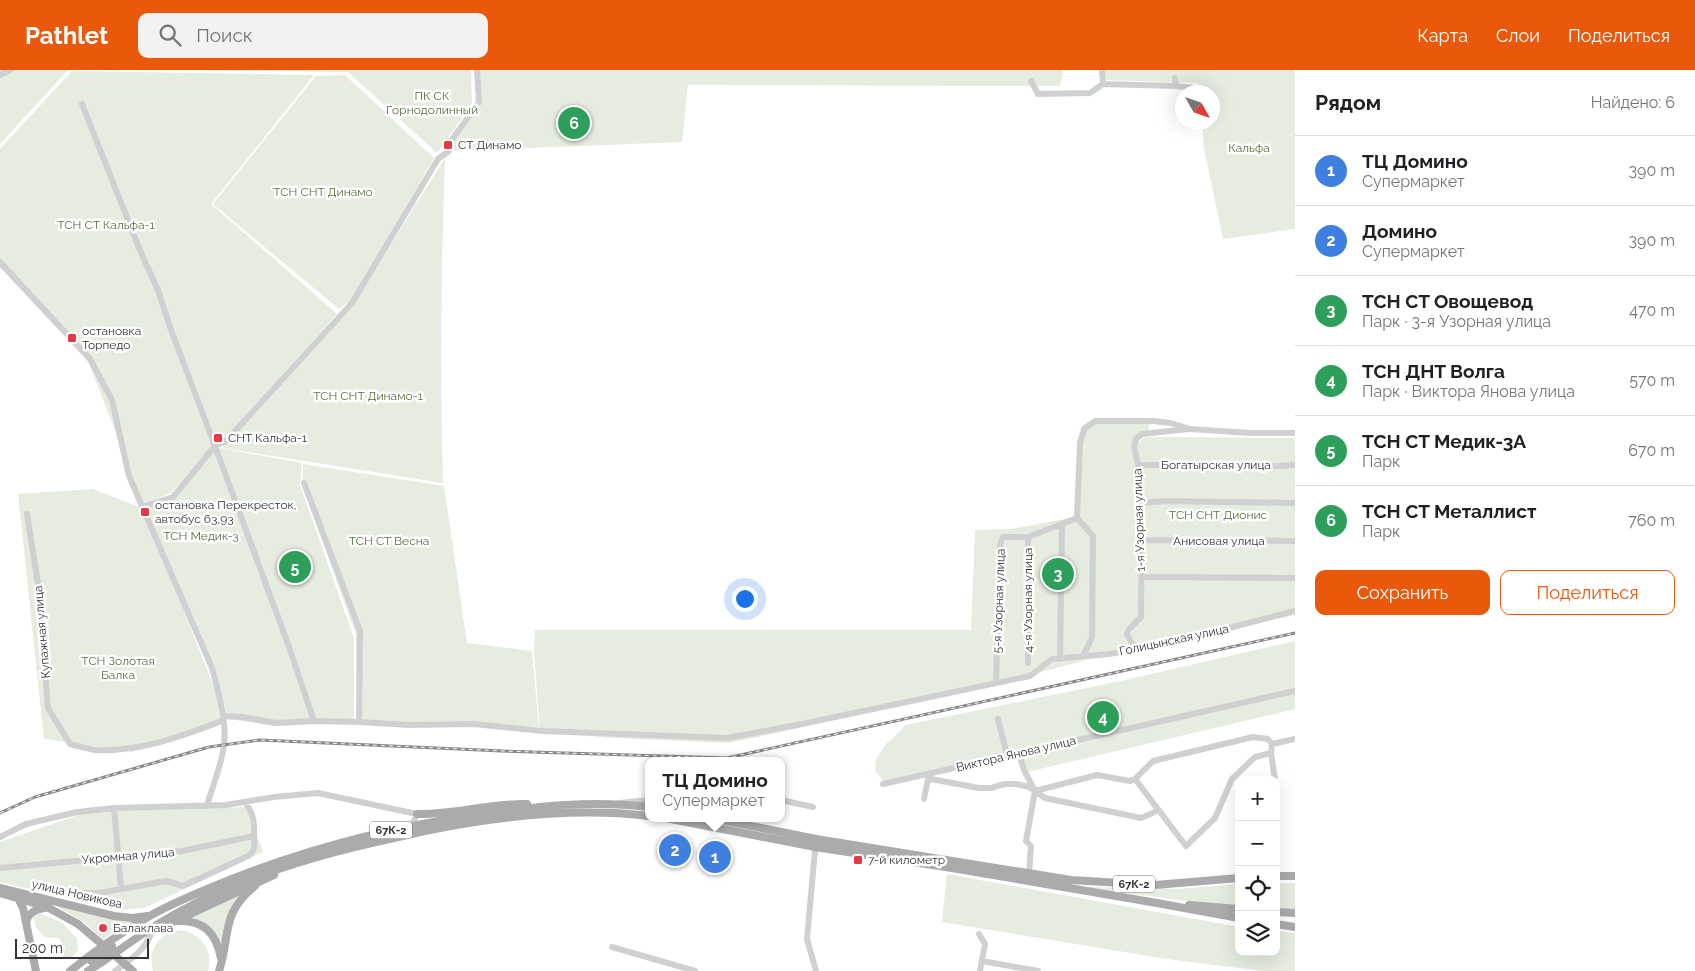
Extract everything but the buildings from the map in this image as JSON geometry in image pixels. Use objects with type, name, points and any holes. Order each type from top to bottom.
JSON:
[{"type":"main road","name":"67К-2","points":[[77,971],[127,936],[206,890],[245,873],[323,846],[445,819],[542,806],[575,803],[645,807]]},
{"type":"main road","points":[[417,814],[462,811],[509,804],[542,806]]},
{"type":"main road","name":"67К-2","points":[[88,971],[141,935],[216,893],[259,875],[320,856],[445,826],[497,819],[620,812],[645,815]]},
{"type":"main road","name":"67К-2","points":[[692,822],[1157,903],[1235,909]]},
{"type":"main road","name":"67К-2","points":[[728,822],[816,843],[1071,880],[1155,885],[1235,878]]},
{"type":"main road","points":[[122,949],[174,921],[320,856]]},
{"type":"main road","points":[[1280,876],[1295,877]]},
{"type":"main road","points":[[221,967],[232,912],[249,891],[267,878]]},
{"type":"main road","name":"улица Новикова","points":[[0,888],[114,916],[133,918],[149,916]]},
{"type":"main road","points":[[70,971],[95,951],[149,916],[182,899],[206,890]]},
{"type":"main road","name":"улица Новикова","points":[[0,893],[46,908],[78,924],[133,971]]},
{"type":"main road","points":[[18,898],[23,908],[37,970]]},
{"type":"main road","points":[[1157,903],[1235,917]]},
{"type":"main road","points":[[26,924],[31,912],[46,908]]},
{"type":"main road","points":[[1280,912],[1295,913]]},
{"type":"main road","points":[[174,921],[190,920],[207,929],[217,944],[221,967]]},
{"type":"main road","points":[[1280,925],[1295,927]]},
{"type":"street","points":[[0,75],[10,70]]},
{"type":"street","points":[[143,507],[173,496],[215,446],[226,441],[352,303],[438,159],[449,151],[448,145],[479,102],[477,70]]},
{"type":"street","points":[[1102,70],[1103,84]]},
{"type":"street","points":[[1175,78],[1176,85]]},
{"type":"street","points":[[1031,81],[1038,94],[1090,93],[1103,84],[1175,86]]},
{"type":"street","points":[[82,104],[141,253],[158,290],[204,420],[288,644],[314,721]]},
{"type":"street","points":[[0,262],[90,358],[112,400],[130,476],[212,668],[223,719],[224,745],[207,806]]},
{"type":"street","points":[[1083,656],[1092,638],[1093,536],[1077,518],[1080,442],[1085,428],[1095,421],[1153,421],[1171,423],[1190,429],[1295,432]]},
{"type":"street","name":"1-я Узорная улица","points":[[1138,649],[1130,642],[1127,634],[1129,629],[1141,618],[1142,540],[1137,520],[1140,474],[1134,446],[1136,439],[1142,434],[1190,429]]},
{"type":"street","name":"Богатырская улица","points":[[1138,465],[1295,466]]},
{"type":"street","points":[[304,483],[360,631],[359,722]]},
{"type":"street","points":[[1138,503],[1165,501],[1295,503]]},
{"type":"street","name":"Купажная улица","points":[[27,514],[38,584],[48,708],[70,744],[95,750],[123,749],[173,740],[223,719]]},
{"type":"street","name":"5-я Узорная улица","points":[[996,683],[1000,544],[1002,537],[1028,537],[1077,518]]},
{"type":"street","points":[[1060,659],[1062,524]]},
{"type":"street","name":"4-я Узорная улица","points":[[1028,537],[1028,663]]},
{"type":"street","name":"Анисовая улица","points":[[1142,540],[1295,541]]},
{"type":"street","points":[[1142,578],[1295,578]]},
{"type":"street","name":"Голицынская улица","points":[[996,683],[1030,676],[1052,660],[1167,644],[1295,611]]},
{"type":"street","points":[[223,719],[242,717],[276,724],[314,721],[409,725],[474,724],[543,730],[727,738],[996,683]]},
{"type":"street","name":"Виктора Янова улица","points":[[883,784],[1295,691]]},
{"type":"street","points":[[998,719],[1007,755]]},
{"type":"street","points":[[1034,791],[1097,775],[1130,781],[1135,779],[1153,761],[1253,737],[1268,739],[1272,744],[1271,753],[1274,776]]},
{"type":"street","points":[[1272,744],[1295,738]]},
{"type":"street","points":[[1019,752],[1024,770],[1034,791],[1026,841],[1031,846],[1029,874]]},
{"type":"street","points":[[1135,779],[1186,846],[1215,818],[1232,779],[1255,757],[1271,753]]},
{"type":"street","points":[[924,799],[928,779],[979,788],[1016,784],[1028,787],[1045,798],[1141,818],[1159,810]]},
{"type":"street","points":[[0,837],[26,824],[77,812],[114,808],[207,806],[318,793],[417,814],[414,821],[406,827]]},
{"type":"street","points":[[615,804],[645,800]]},
{"type":"street","points":[[785,801],[813,807]]},
{"type":"street","points":[[68,893],[99,893],[166,881],[183,886],[253,852],[256,845],[254,836],[256,827],[245,802]]},
{"type":"street","points":[[114,808],[121,888]]},
{"type":"street","name":"Укромная улица","points":[[0,868],[182,851],[254,836]]},
{"type":"street","points":[[816,843],[807,939],[816,971]]},
{"type":"street","points":[[115,971],[139,953],[147,944],[151,934]]},
{"type":"street","points":[[979,934],[985,944],[980,971]]},
{"type":"street","points":[[612,947],[695,971]]},
{"type":"street","points":[[982,961],[1038,971]]},
{"type":"green space","points":[[0,70],[68,70],[0,144]]},
{"type":"green space","name":"ПК СК Горнодолинный","points":[[173,70],[471,70],[472,104],[437,153],[348,72]]},
{"type":"green space","points":[[476,70],[1063,70],[1060,86],[688,85],[682,142],[448,151],[476,103]]},
{"type":"green space","name":"Кальфа","points":[[1104,70],[1295,70],[1295,229],[1223,239],[1204,148],[1203,130],[1220,130],[1220,85],[1104,80]]},
{"type":"green space","name":"ТСН СТ Кальфа-1","points":[[72,71],[314,75],[211,204],[337,314],[226,438],[216,442],[171,493],[146,504],[138,502],[128,477],[115,430],[88,361],[0,268],[0,149]]},
{"type":"green space","name":"ТСН СНТ Динамо","points":[[345,75],[434,158],[359,288],[350,301],[339,309],[213,204],[316,76]]},
{"type":"green space","name":"ТСН СНТ Динамо-1","points":[[445,158],[441,321],[443,483],[222,448],[352,306]]},
{"type":"green space","name":"ТСН СНТ Дионис","points":[[1095,418],[1150,419],[1146,435],[1139,439],[1137,443],[1145,437],[1295,438],[1295,615],[1132,647],[1132,630],[1144,617],[1145,546],[1136,481],[1139,522],[1143,544],[1143,616],[1125,636],[1131,648],[1038,673],[728,743],[613,738],[540,732],[534,652],[535,630],[971,630],[975,530],[1011,529],[1076,517],[1079,435],[1081,427]]},
{"type":"green space","points":[[219,448],[302,463],[300,485],[354,638],[354,723],[315,723]]},
{"type":"green space","name":"ТСН Золотая Балка","points":[[214,451],[287,646],[312,724],[277,726],[228,719],[212,668],[153,532],[226,718],[133,752],[44,739],[18,494],[93,489],[144,509],[175,498]]},
{"type":"green space","name":"ТСН СТ Весна","points":[[303,464],[444,486],[467,643],[532,651],[539,727],[357,720],[356,635],[302,485]]},
{"type":"green space","points":[[1295,641],[1295,709],[1027,772],[1021,751],[884,781],[875,771],[876,759],[886,744],[906,725],[1125,680]]},
{"type":"green space","points":[[247,807],[263,852],[144,908],[118,910],[0,882],[0,842],[90,811]]},
{"type":"green space","points":[[947,874],[1235,926],[1235,956],[1280,956],[1280,931],[1295,933],[1295,971],[1263,971],[1167,959],[942,922]]},
{"type":"green space","points":[[1280,883],[1295,883],[1295,911],[1280,911]]},
{"type":"green space","points":[[1235,884],[1235,907],[1082,887],[1178,889]]},
{"type":"green space","points":[[242,891],[227,917],[222,944],[204,924],[187,918]]},
{"type":"green space","points":[[59,905],[130,920],[131,923],[122,925],[103,940],[84,922],[58,907]]},
{"type":"green space","points":[[40,913],[63,923],[77,939],[78,951],[71,958],[63,957],[65,948],[59,938],[44,937],[36,927],[33,917]]},
{"type":"green space","points":[[180,930],[194,935],[204,944],[209,956],[208,971],[153,971],[152,956],[156,944],[166,935]]},
{"type":"railway","points":[[732,757],[1295,633]]},
{"type":"railway","points":[[0,813],[35,797],[209,747],[260,740],[502,751],[695,757]]},
{"type":"place","name":"ТСН СТ Металлист","points":[[574,123]]},
{"type":"place","name":"СТ Динамо","points":[[448,145]]},
{"type":"place","name":"остановка Торпедо","points":[[72,338]]},
{"type":"place","name":"СНТ Кальфа-1","points":[[218,438]]},
{"type":"place","name":"остановка Перекресток, автобус 63,93","points":[[145,512]]},
{"type":"place","name":"ТСН СТ Медик-3А","points":[[295,567]]},
{"type":"place","name":"ТСН СТ Овощевод","points":[[1058,574]]},
{"type":"place","name":"ТСН ДНТ Волга","points":[[1103,717]]},
{"type":"place","name":"Домино","points":[[675,850]]},
{"type":"place","name":"ТЦ Домино","points":[[715,857]]},
{"type":"place","name":"7-й километр","points":[[858,860]]},
{"type":"place","name":"Балаклава","points":[[103,928]]},
{"type":"park label","name":"ТСН Медик-3","points":[[201,536]]}]
